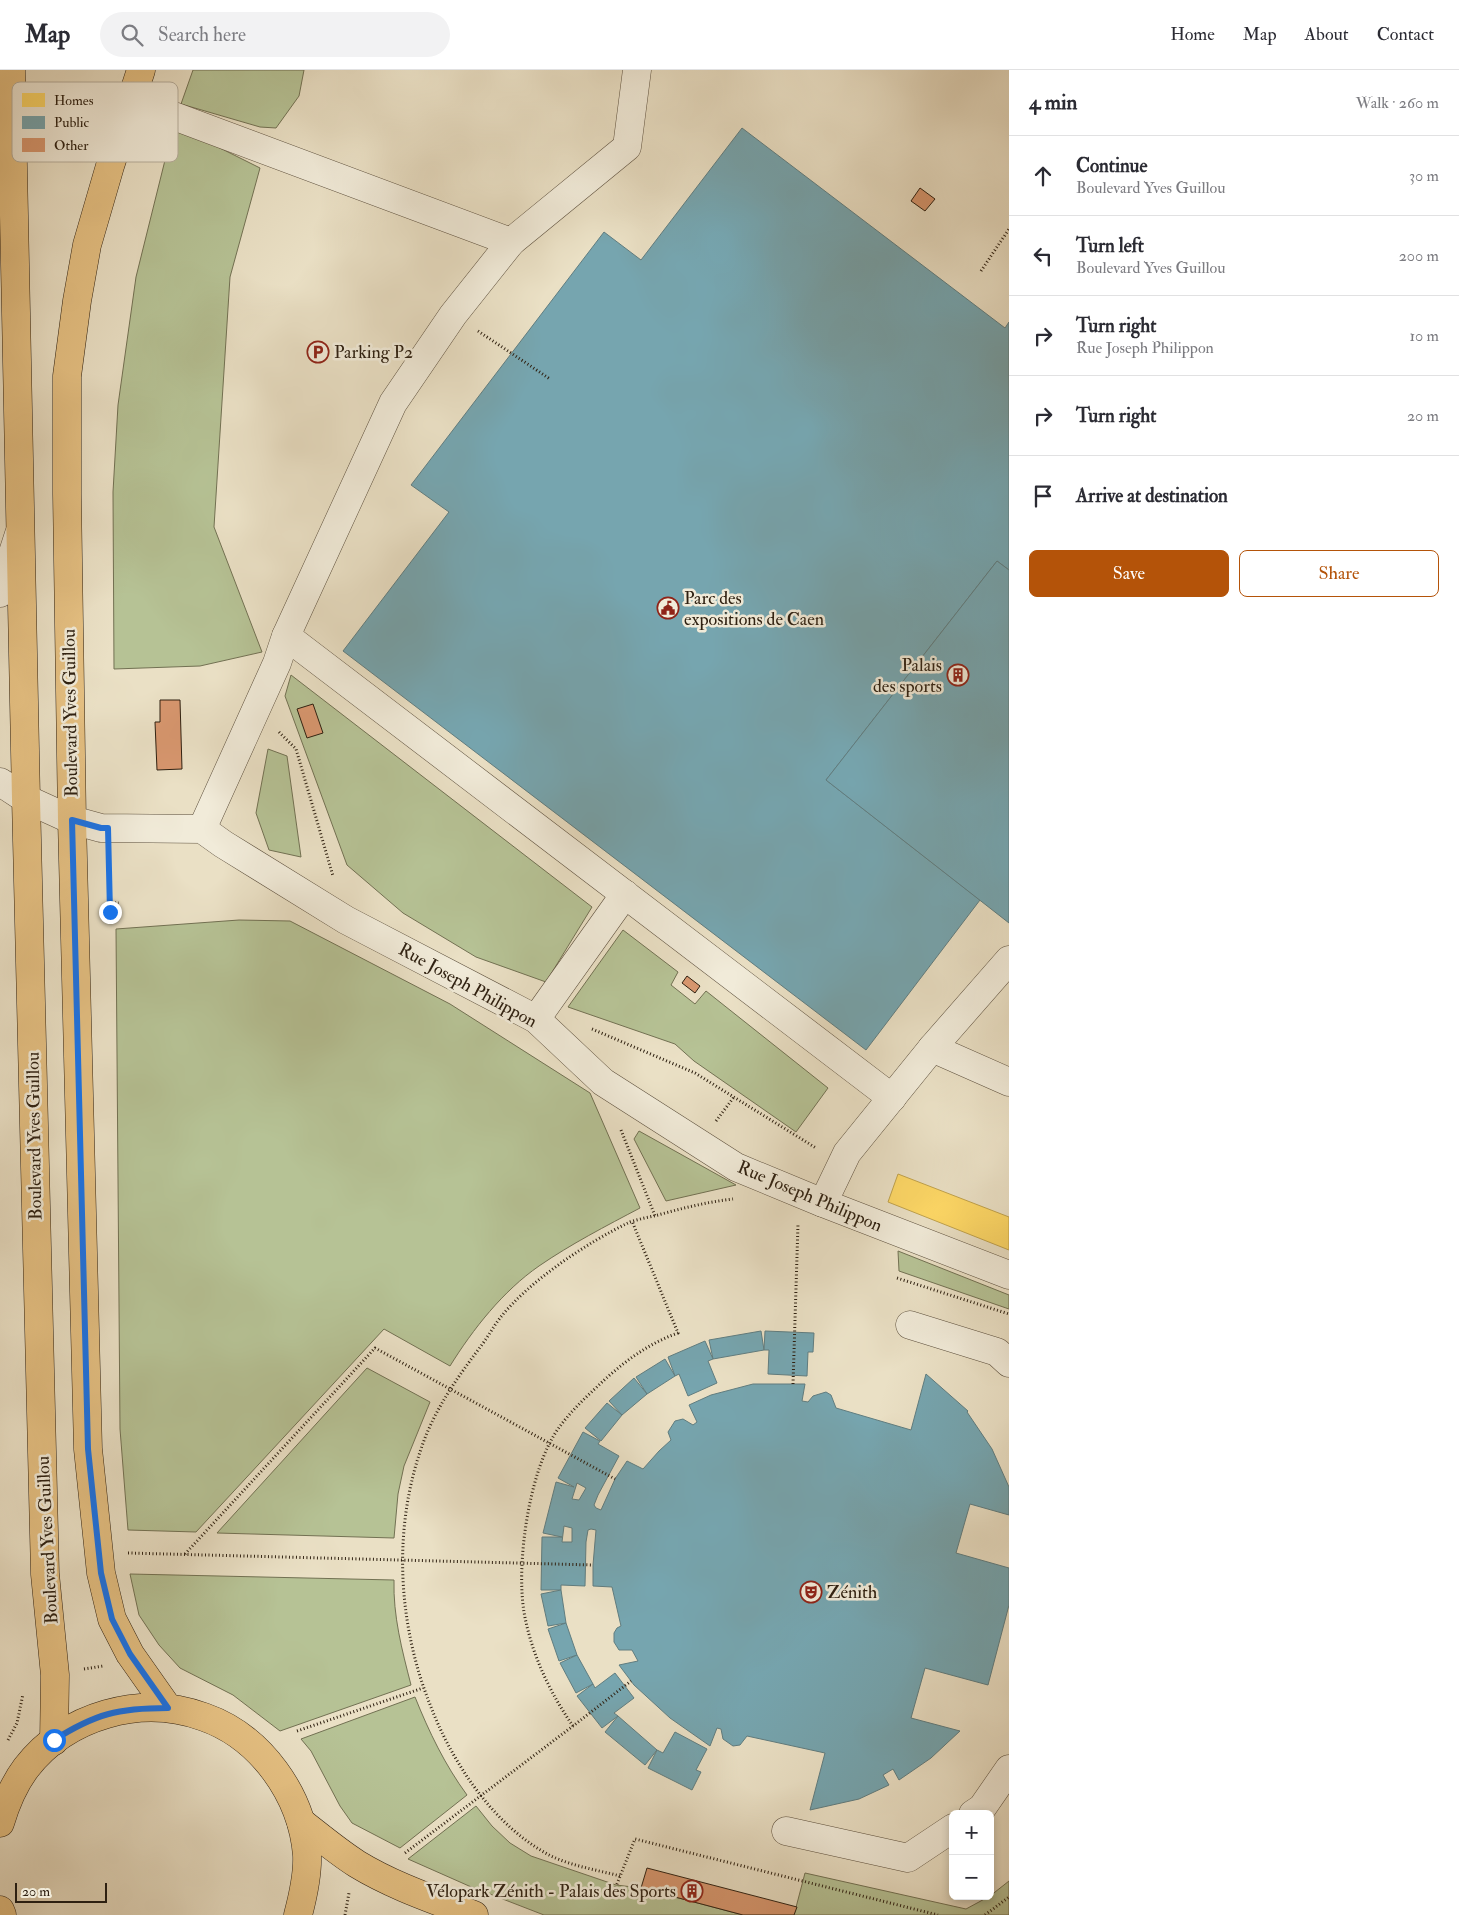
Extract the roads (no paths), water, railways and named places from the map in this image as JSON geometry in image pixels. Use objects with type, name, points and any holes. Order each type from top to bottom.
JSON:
[{"type":"main road","name":"Boulevard Yves Guillou","points":[[11,70],[12,121]]},
{"type":"main road","name":"Boulevard Yves Guillou","points":[[13,162],[45,1574],[55,1675],[54,1740]]},
{"type":"main road","name":"Boulevard Yves Guillou","points":[[111,162],[87,244],[76,300],[67,376],[72,820],[88,1449],[100,1566],[112,1619],[130,1654],[168,1708]]},
{"type":"main road","points":[[0,1822],[7,1801],[26,1768],[54,1740],[79,1724],[107,1713],[138,1708],[168,1708],[204,1717],[237,1734],[265,1758],[287,1788],[301,1822],[307,1856],[305,1890],[298,1915]]},
{"type":"main road","points":[[301,1822],[371,1872],[474,1915]]},
{"type":"main road","points":[[0,1910],[2,1915]]},
{"type":"street","points":[[0,782],[26,799],[72,820],[101,828],[202,829],[277,664],[286,636],[393,403],[453,315],[511,242],[627,146],[637,70]]},
{"type":"street","points":[[178,116],[511,242]]},
{"type":"street","name":"Boulevard Yves Guillou","points":[[0,593],[20,530]]},
{"type":"street","points":[[286,636],[892,1098]]},
{"type":"street","name":"Rue Joseph Philippon","points":[[202,829],[346,920],[536,1019],[603,1082],[736,1167],[1009,1275]]},
{"type":"street","points":[[536,1019],[625,894]]},
{"type":"street","points":[[823,1203],[847,1153],[932,1048],[1009,960]]},
{"type":"street","points":[[932,1048],[1009,1082]]},
{"type":"street","points":[[910,1325],[997,1352],[1009,1363]]},
{"type":"street","points":[[979,1810],[1009,1769]]},
{"type":"street","points":[[786,1831],[908,1858],[949,1831]]},
{"type":"place","name":"Parking P2","points":[[318,352]]},
{"type":"place","name":"Parc des expositions de Caen","points":[[668,608]]},
{"type":"place","name":"Palais des sports","points":[[958,675]]},
{"type":"place","name":"Zénith","points":[[811,1592]]},
{"type":"place","name":"Vélopark Zénith - Palais des Sports","points":[[692,1891]]}]
